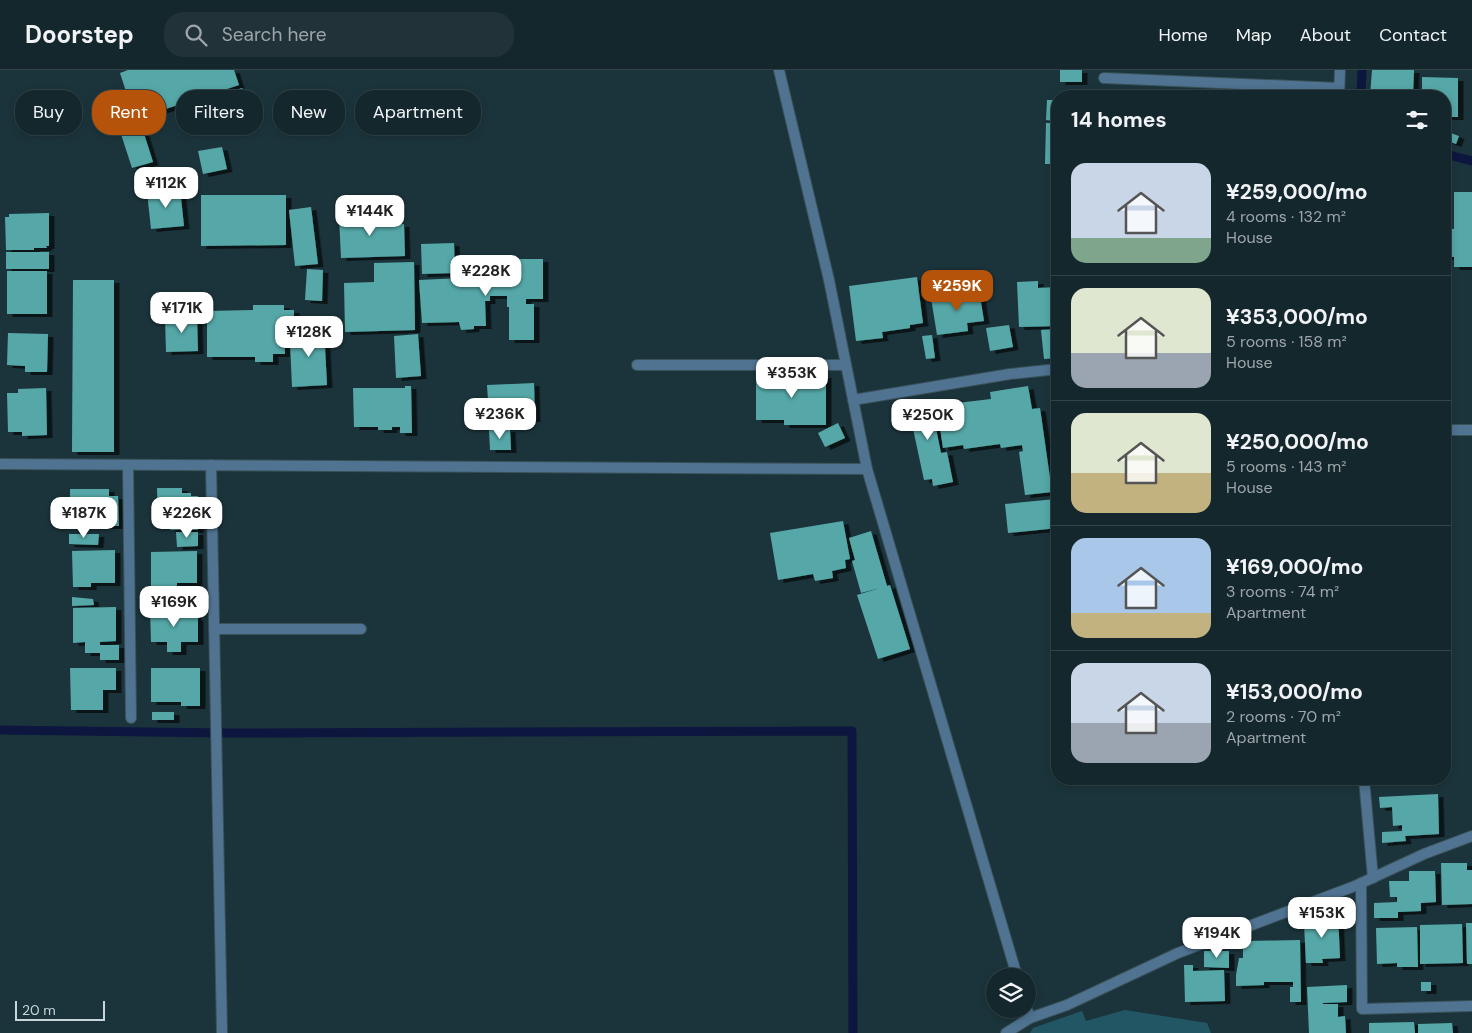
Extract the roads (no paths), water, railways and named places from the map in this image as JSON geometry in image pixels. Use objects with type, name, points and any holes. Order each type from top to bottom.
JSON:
[{"type":"street","points":[[779,70],[829,280],[867,468],[1015,968]]},
{"type":"street","points":[[1339,90],[1340,70]]},
{"type":"street","points":[[1104,78],[1305,90]]},
{"type":"street","points":[[637,365],[846,365]]},
{"type":"street","points":[[853,400],[1010,374],[1051,370]]},
{"type":"street","points":[[1451,430],[1472,430]]},
{"type":"street","points":[[0,464],[867,468]]},
{"type":"street","points":[[128,465],[131,718]]},
{"type":"street","points":[[211,465],[222,1033]]},
{"type":"street","points":[[214,628],[361,628]]},
{"type":"street","points":[[1365,785],[1373,878]]},
{"type":"street","points":[[1036,1012],[1067,1004],[1178,953],[1361,883],[1424,854],[1472,836]]},
{"type":"street","points":[[1361,883],[1362,1008],[1472,1006]]},
{"type":"street","points":[[1006,1033],[1023,1018]]},
{"type":"waterway","points":[[1361,90],[1362,70]]},
{"type":"waterway","points":[[1451,156],[1472,161]]},
{"type":"waterway","points":[[0,730],[223,733],[852,731],[853,1033]]}]
